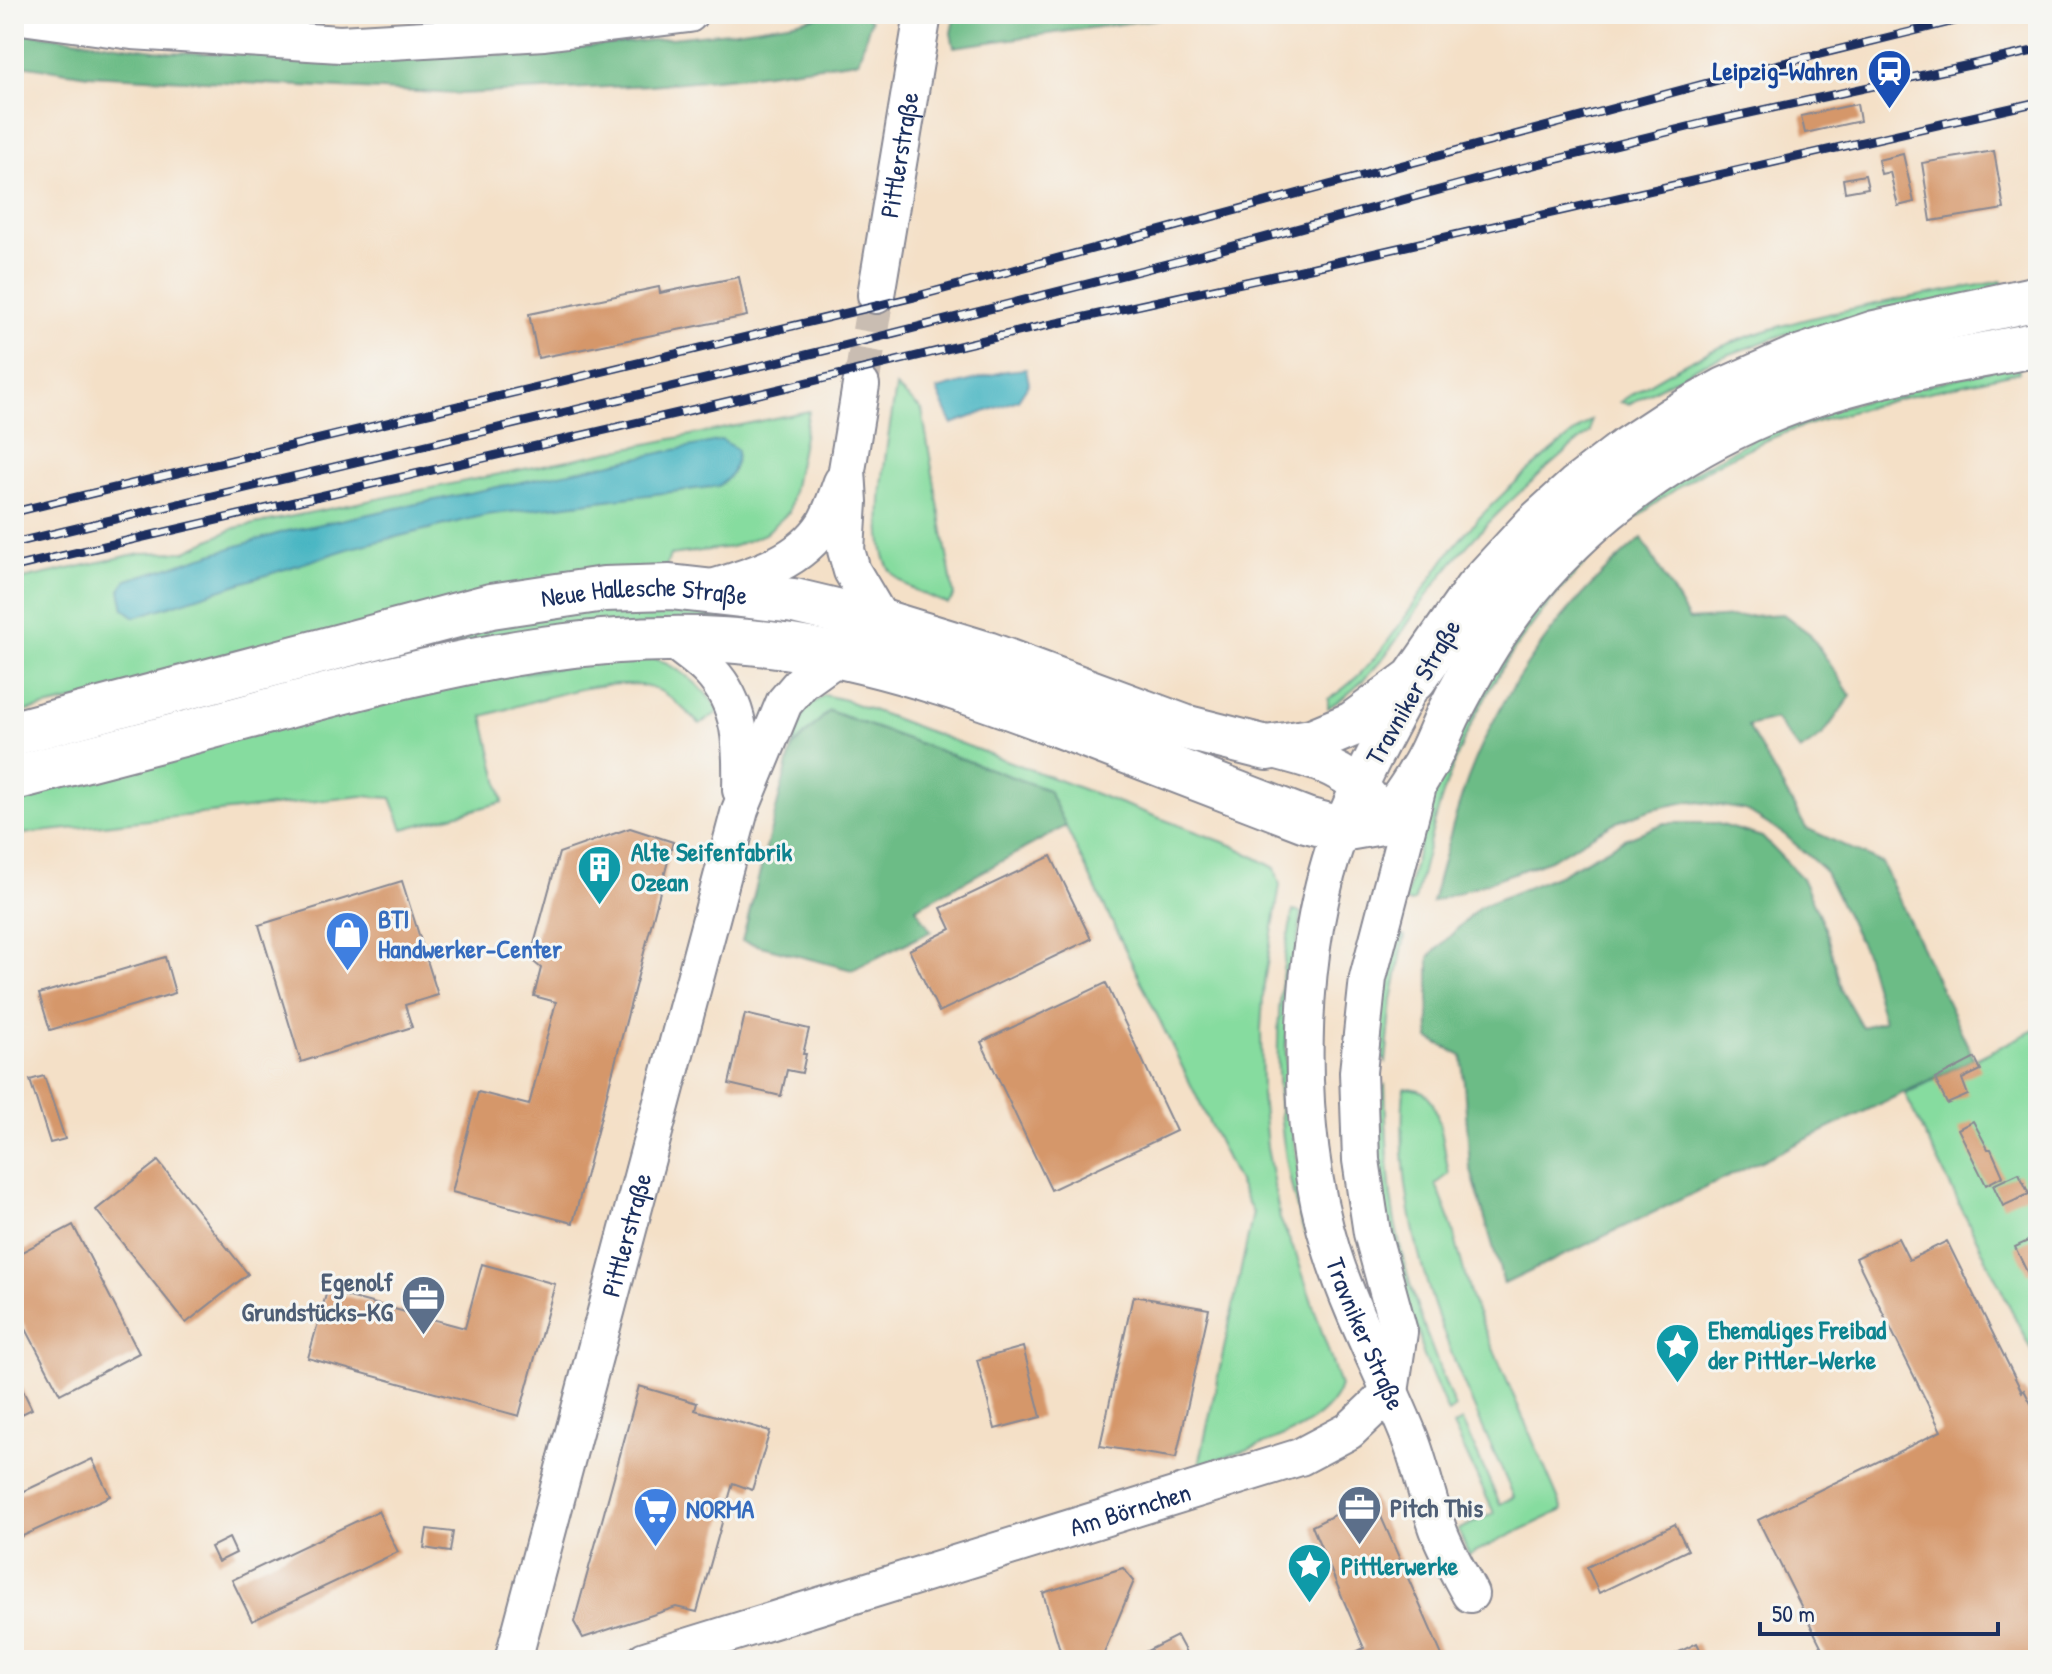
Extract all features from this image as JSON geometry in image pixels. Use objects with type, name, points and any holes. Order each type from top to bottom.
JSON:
[{"type":"main road","name":"Travniker Straße","points":[[1414,679],[1476,590],[1536,525],[1619,456],[1673,419],[1725,390],[1793,360],[1875,333],[2038,298]]},
{"type":"main road","name":"Travniker Straße","points":[[1422,770],[1480,657],[1512,608],[1547,565],[1594,520],[1660,468],[1719,434],[1774,409],[1830,389],[1883,375],[2038,344]]},
{"type":"main road","name":"Neue Hallesche Straße","points":[[14,733],[491,606],[604,589],[670,587],[794,601],[882,622],[987,654],[1184,727],[1267,748]]},
{"type":"main road","name":"Neue Hallesche Straße","points":[[14,778],[406,675],[585,641],[671,639],[787,646],[903,670],[981,696],[1306,820],[1341,829],[1387,821]]},
{"type":"main road","points":[[1267,748],[1327,737],[1353,724],[1414,679]]},
{"type":"main road","points":[[1387,821],[1422,770]]},
{"type":"street","points":[[14,15],[71,18],[132,31],[340,44],[544,32],[689,14]]},
{"type":"street","name":"Pittlerstraße","points":[[876,295],[923,14]]},
{"type":"street","points":[[861,385],[847,470],[846,550],[857,582],[882,622]]},
{"type":"street","points":[[707,589],[768,568],[791,557],[811,541],[826,521],[847,470]]},
{"type":"street","name":"Neue Hallesche Straße","points":[[671,639],[709,670],[728,696],[737,718]]},
{"type":"street","name":"Pittlerstraße","points":[[513,1660],[740,810],[784,703],[802,682],[840,655]]},
{"type":"street","name":"Travniker Straße","points":[[1390,1392],[1346,1294],[1331,1247],[1315,1179],[1304,1069],[1309,968],[1323,891],[1341,829],[1414,679]]},
{"type":"street","name":"Pittlerstraße","points":[[737,718],[742,744],[740,810]]},
{"type":"street","points":[[1267,748],[1323,764],[1361,785],[1387,821],[1395,868]]},
{"type":"street","name":"Travniker Straße","points":[[1390,1392],[1399,1332],[1372,1233],[1361,1160],[1358,1072],[1368,978],[1422,770]]},
{"type":"street","points":[[1390,1392],[1411,1439],[1439,1532],[1470,1594]]},
{"type":"street","name":"Am Börnchen","points":[[645,1660],[1300,1457],[1349,1431],[1390,1392]]},
{"type":"green space","points":[[829,14],[863,14],[871,20],[858,61],[650,85],[459,94],[88,75],[14,64],[14,31],[169,52],[360,57],[507,55],[729,32]]},
{"type":"green space","points":[[955,14],[1192,14],[954,47],[951,33]]},
{"type":"green space","points":[[2002,281],[2003,290],[1785,334],[1703,364],[1629,404],[1620,402],[1700,356],[1772,329],[1848,310]]},
{"type":"green space","points":[[2017,363],[2019,372],[1875,405],[1790,431],[1734,455],[1680,486],[1630,523],[1584,565],[1543,611],[1506,662],[1475,716],[1451,772],[1435,819],[1415,900],[1411,903],[1405,901],[1428,811],[1444,764],[1478,691],[1562,574],[1650,497],[1785,421]]},
{"type":"green space","points":[[896,387],[922,410],[954,596],[948,604],[901,582],[890,570],[884,554],[881,533],[882,481]]},
{"type":"green space","points":[[809,411],[789,512],[765,534],[732,547],[670,555],[666,567],[14,714],[14,581],[140,553],[184,552],[235,528]]},
{"type":"green space","points":[[1591,420],[1590,432],[1510,501],[1474,538],[1363,681],[1328,708],[1328,699],[1347,685],[1382,649],[1471,527],[1520,478]]},
{"type":"green space","points":[[1642,538],[1689,620],[1783,614],[1810,634],[1851,696],[1822,736],[1800,751],[1775,719],[1748,726],[1806,828],[1882,863],[1974,1059],[1504,1284],[1470,1167],[1462,1056],[1429,1039],[1429,957],[1479,907],[1561,874],[1625,839],[1665,823],[1715,823],[1762,837],[1802,878],[1825,928],[1842,992],[1862,1027],[1884,1021],[1865,953],[1824,870],[1785,835],[1745,810],[1692,801],[1652,809],[1614,823],[1550,860],[1432,902],[1468,778],[1500,710],[1563,617],[1587,589]]},
{"type":"green space","points":[[607,604],[783,613],[780,628],[14,764],[14,752],[389,647]]},
{"type":"green space","points":[[645,655],[687,676],[720,711],[700,724],[662,692],[623,684],[574,690],[483,716],[503,802],[403,829],[391,798],[362,796],[14,835],[14,799],[415,689]]},
{"type":"green space","points":[[824,695],[845,700],[1234,846],[1275,868],[1280,885],[1264,982],[1262,1095],[1267,1147],[1280,1219],[1297,1257],[1340,1386],[1332,1402],[1319,1416],[1281,1438],[1199,1465],[1253,1213],[1048,790],[829,711],[792,748],[805,709]]},
{"type":"green space","points":[[829,711],[1048,790],[1066,826],[916,908],[931,931],[852,970],[742,941],[792,748]]},
{"type":"green space","points":[[1293,911],[1302,913],[1288,1004],[1286,1060],[1293,1134],[1309,1231],[1304,1232],[1285,1154],[1278,1073],[1281,991]]},
{"type":"green space","points":[[1397,934],[1405,936],[1392,1000],[1386,1062],[1377,1052],[1383,998]]},
{"type":"green space","points":[[2038,1028],[2038,1364],[1905,1094]]},
{"type":"green space","points":[[1385,1085],[1395,1223],[1416,1304],[1455,1408],[1448,1413],[1423,1354],[1419,1332],[1409,1314],[1389,1236],[1377,1147],[1375,1094]]},
{"type":"green space","points":[[1404,1088],[1425,1093],[1432,1101],[1449,1174],[1436,1184],[1449,1217],[1472,1300],[1563,1510],[1469,1555],[1458,1530],[1494,1513],[1453,1426],[1462,1421],[1500,1504],[1514,1497],[1450,1349],[1418,1249],[1407,1197],[1403,1143]]},
{"type":"water","points":[[1026,369],[1029,383],[1018,400],[952,424],[937,390],[1006,371]]},
{"type":"water","points":[[722,440],[737,450],[737,456],[733,471],[719,486],[486,515],[351,548],[135,617],[124,609],[120,590],[127,580],[283,532]]},
{"type":"building","points":[[1857,104],[1860,121],[1805,133],[1801,116]]},
{"type":"building","points":[[1994,151],[2004,209],[1931,221],[1922,163]]},
{"type":"building","points":[[1903,154],[1914,202],[1898,206],[1890,172],[1881,174],[1878,160]]},
{"type":"building","points":[[1865,175],[1868,188],[1845,192],[1843,179]]},
{"type":"building","points":[[739,277],[747,316],[538,358],[529,314],[659,287],[660,293]]},
{"type":"building","points":[[630,828],[673,842],[573,1223],[452,1192],[478,1092],[529,1105],[556,1002],[534,996],[541,968],[530,959],[559,853]]},
{"type":"building","points":[[1051,856],[1091,939],[939,1012],[909,950],[951,929],[941,908]]},
{"type":"building","points":[[402,881],[438,995],[405,1005],[412,1027],[301,1062],[259,925]]},
{"type":"building","points":[[165,957],[175,993],[50,1030],[39,994]]},
{"type":"building","points":[[1106,983],[1176,1131],[1051,1190],[981,1042]]},
{"type":"building","points":[[745,1014],[809,1029],[802,1073],[787,1070],[781,1096],[729,1084]]},
{"type":"building","points":[[1975,1058],[1981,1070],[1962,1079],[1968,1095],[1947,1104],[1935,1079]]},
{"type":"building","points":[[44,1076],[65,1139],[50,1143],[30,1080]]},
{"type":"building","points":[[1973,1121],[2003,1176],[1986,1185],[1958,1129]]},
{"type":"building","points":[[158,1161],[248,1274],[186,1323],[96,1210]]},
{"type":"building","points":[[2019,1173],[2029,1194],[2003,1206],[1993,1185]]},
{"type":"building","points":[[73,1225],[139,1353],[60,1394],[14,1306],[14,1256]]},
{"type":"building","points":[[1898,1238],[1909,1260],[1947,1241],[2022,1392],[2024,1390],[2038,1417],[2038,1660],[1828,1660],[1758,1520],[1941,1431],[1856,1258]]},
{"type":"building","points":[[2034,1238],[2038,1247],[2038,1269],[2028,1274],[2015,1247]]},
{"type":"building","points":[[482,1264],[555,1284],[519,1416],[308,1358],[327,1291],[465,1328]]},
{"type":"building","points":[[1133,1296],[1209,1309],[1176,1458],[1100,1446]]},
{"type":"building","points":[[1023,1347],[1041,1417],[995,1429],[977,1360]]},
{"type":"building","points":[[14,1372],[32,1409],[14,1418]]},
{"type":"building","name":"NORMA","points":[[639,1386],[697,1403],[695,1410],[770,1431],[752,1490],[733,1483],[697,1612],[676,1607],[583,1638],[574,1622]]},
{"type":"building","points":[[92,1459],[110,1496],[14,1540],[14,1496]]},
{"type":"building","points":[[1372,1496],[1444,1660],[1340,1660],[1364,1648],[1312,1526]]},
{"type":"building","points":[[378,1511],[398,1552],[252,1621],[232,1580]]},
{"type":"building","points":[[1675,1524],[1688,1550],[1599,1593],[1587,1567]]},
{"type":"building","points":[[427,1529],[453,1532],[450,1552],[424,1548]]},
{"type":"building","points":[[229,1538],[236,1553],[218,1562],[211,1547]]},
{"type":"building","points":[[1123,1568],[1134,1581],[1101,1660],[1063,1660],[1043,1593]]},
{"type":"building","points":[[1177,1636],[1190,1660],[1142,1660],[1139,1655]]},
{"type":"building","points":[[1697,1643],[1705,1660],[1663,1660]]},
{"type":"tunnel","points":[[861,385],[876,295]]},
{"type":"railway","points":[[14,512],[914,297],[1763,68],[1983,14]]},
{"type":"railway","points":[[14,543],[827,350],[1704,123],[2038,50]]},
{"type":"railway","points":[[14,567],[1030,329],[2038,102]]},
{"type":"place","name":"Leipzig-Wahren","points":[[1889,110]]},
{"type":"place","name":"Alte Seifenfabrik Ozean","points":[[600,906]]},
{"type":"place","name":"BTI Handwerker-Center","points":[[347,973]]},
{"type":"place","name":"Egenolf Grundstücks-KG","points":[[424,1336]]},
{"type":"place","name":"Ehemaliges Freibad der Pittler-Werke","points":[[1677,1384]]},
{"type":"place","name":"Pitch This","points":[[1359,1547]]},
{"type":"place","name":"NORMA","points":[[655,1548]]},
{"type":"place","name":"Pittlerwerke","points":[[1310,1605]]}]
